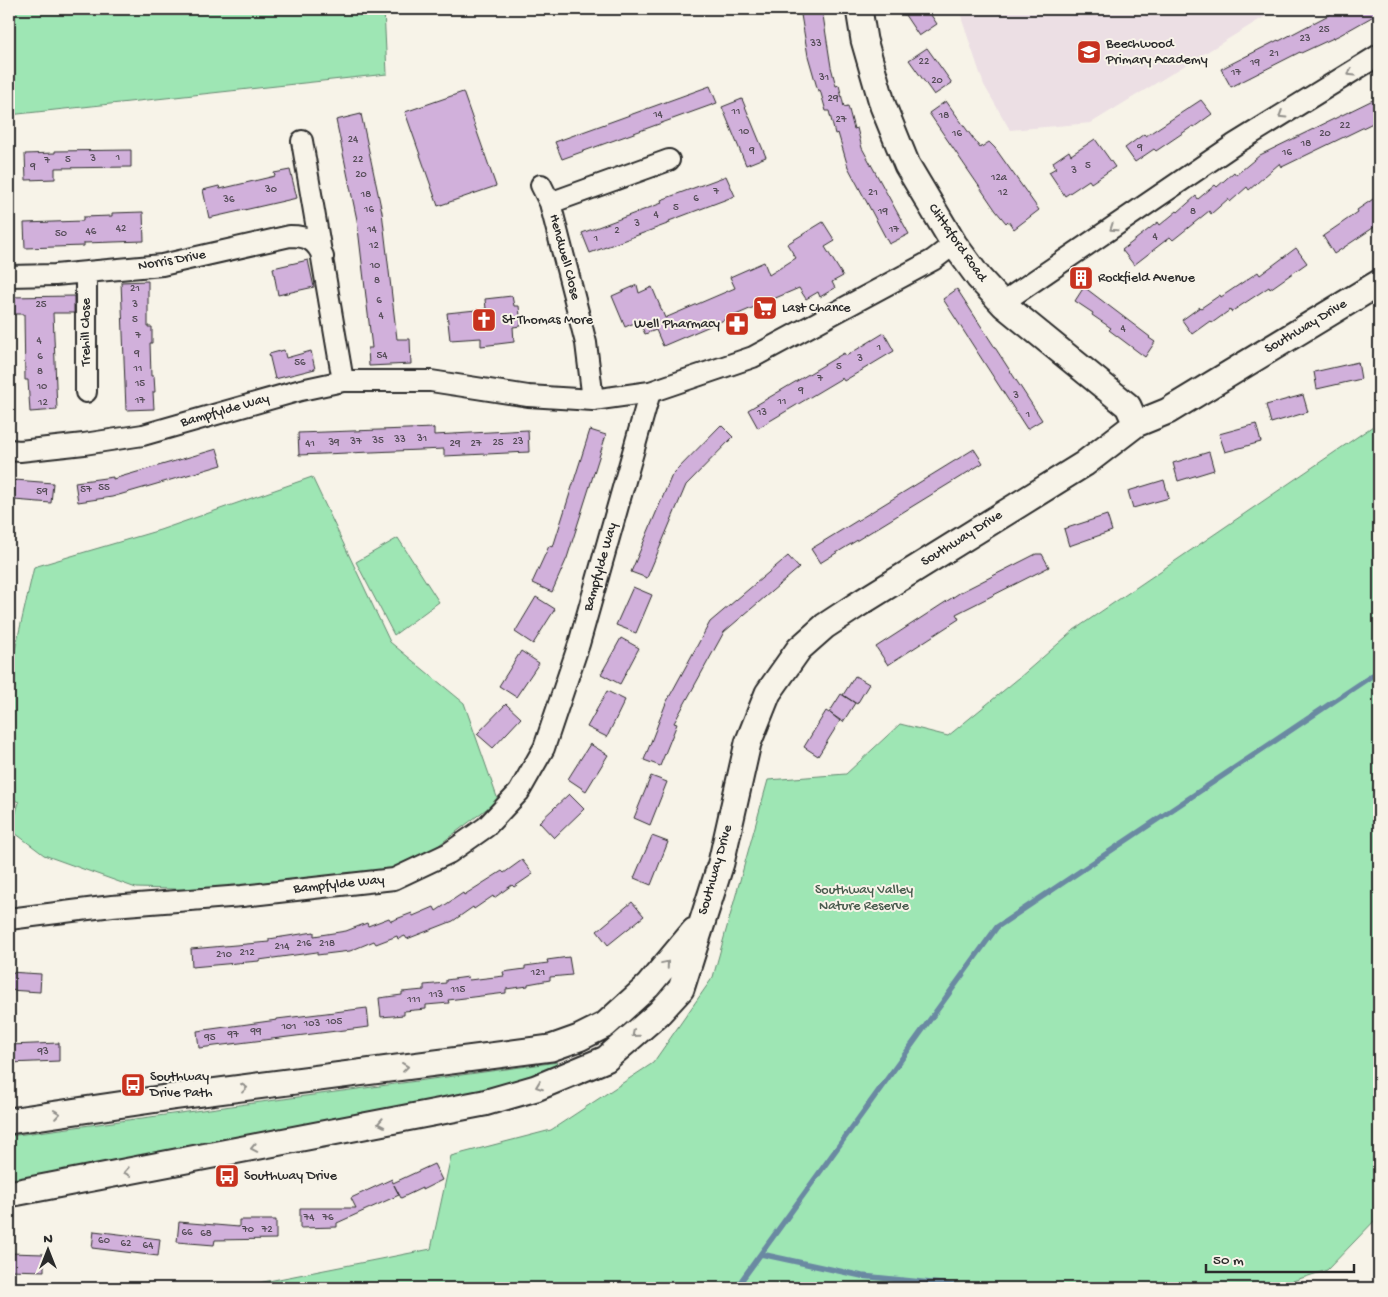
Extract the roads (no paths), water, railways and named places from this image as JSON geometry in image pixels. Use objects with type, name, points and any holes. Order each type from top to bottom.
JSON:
[{"type":"street","name":"Clittaford Road","points":[[859,9],[864,40],[883,106],[907,165],[954,244],[979,278],[1004,305],[1128,406],[1136,424]]},
{"type":"street","points":[[1004,305],[1015,294],[1235,144],[1379,55]]},
{"type":"street","points":[[302,141],[343,380]]},
{"type":"street","name":"Hendwell Close","points":[[550,203],[669,160]]},
{"type":"street","name":"Hendwell Close","points":[[540,185],[550,203],[586,343],[593,400]]},
{"type":"street","name":"Norris Drive","points":[[9,276],[55,275],[162,265],[290,236],[300,236],[312,240],[323,256]]},
{"type":"street","name":"Bampfylde Way","points":[[9,450],[20,451],[84,444],[143,435],[343,380],[430,380],[528,396],[593,400],[650,392],[753,357],[933,260],[954,244]]},
{"type":"street","name":"Trehill Close","points":[[86,272],[86,392]]},
{"type":"street","name":"Southway Drive","points":[[9,1194],[474,1105],[536,1088],[606,1059],[659,1013],[681,989],[720,863],[748,743],[768,693],[799,649],[825,626],[1084,464],[1136,424],[1168,411],[1379,283]]},
{"type":"street","name":"Bampfylde Way","points":[[9,919],[112,906],[242,896],[394,879],[449,853],[486,827],[519,792],[544,748],[579,644],[650,392]]},
{"type":"street","name":"Southway Drive","points":[[9,1121],[172,1097],[551,1048],[579,1038],[605,1025],[648,986],[701,923]]},
{"type":"waterway","points":[[736,1288],[997,927],[1379,671]]},
{"type":"waterway","points":[[761,1254],[862,1276],[981,1288]]},
{"type":"place","name":"Beechwood Primary Academy","points":[[1089,52]]},
{"type":"place","name":"Rockfield Avenue","points":[[1081,278]]},
{"type":"place","name":"Last Chance","points":[[765,308]]},
{"type":"place","name":"St Thomas More","points":[[484,320]]},
{"type":"place","name":"Well Pharmacy","points":[[737,324]]},
{"type":"place","name":"Southway Drive Path","points":[[133,1085]]},
{"type":"place","name":"Southway Drive","points":[[227,1176]]},
{"type":"park label","name":"Southway Valley Nature Reserve","points":[[864,898]]}]
